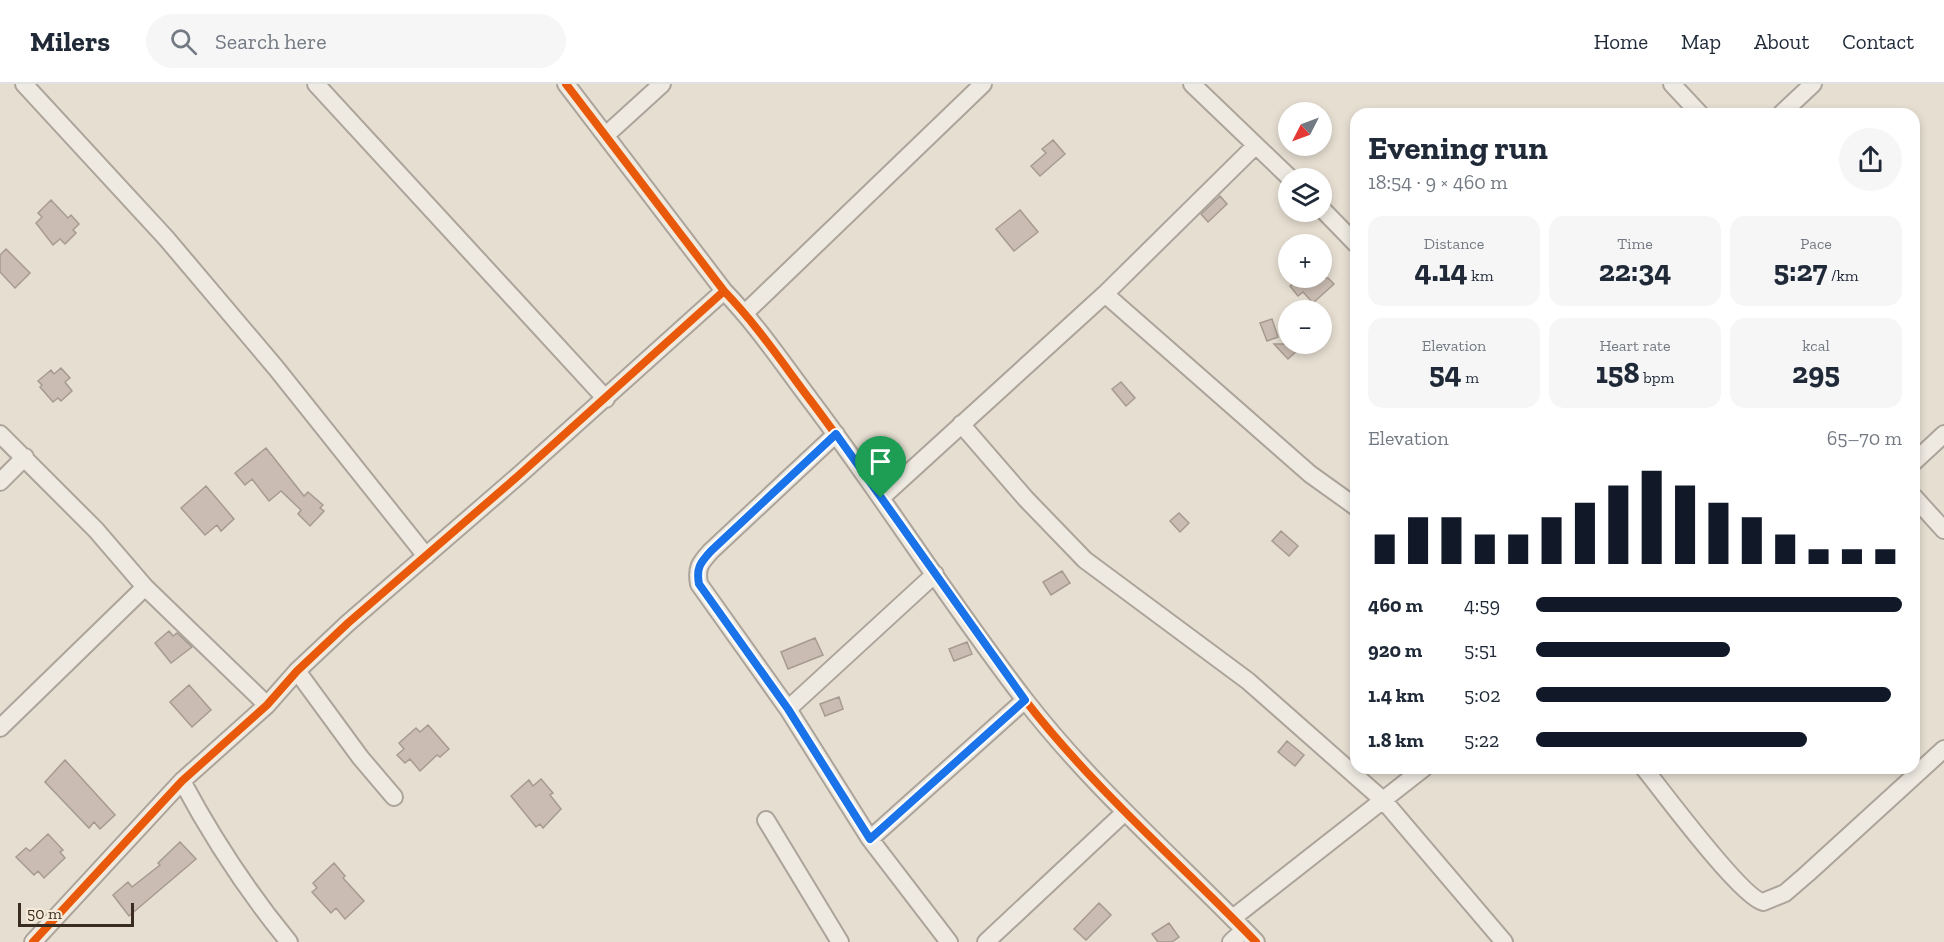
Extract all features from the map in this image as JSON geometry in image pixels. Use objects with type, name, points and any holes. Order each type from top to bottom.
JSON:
[{"type":"street","points":[[24,84],[165,238],[276,368],[426,556]]},
{"type":"street","points":[[316,84],[606,399]]},
{"type":"street","points":[[566,84],[724,291],[745,313],[836,434],[1025,700],[1125,812],[1256,942]]},
{"type":"street","points":[[606,135],[662,84]]},
{"type":"street","points":[[745,313],[983,84]]},
{"type":"street","points":[[1192,84],[1279,168]]},
{"type":"street","points":[[1672,84],[1694,108]]},
{"type":"street","points":[[1787,108],[1813,84]]},
{"type":"street","points":[[881,498],[1105,294],[1255,146]]},
{"type":"street","points":[[1332,219],[1350,237]]},
{"type":"street","points":[[33,942],[182,781],[267,705],[297,671],[348,623],[606,399],[724,291]]},
{"type":"street","points":[[1105,294],[1310,474],[1350,503]]},
{"type":"street","points":[[961,424],[1026,499],[1085,560],[1248,681],[1350,771]]},
{"type":"street","points":[[0,434],[96,530],[145,588],[267,705]]},
{"type":"street","points":[[836,434],[698,564],[699,584],[788,709],[870,839],[949,942]]},
{"type":"street","points":[[1920,456],[1944,434]]},
{"type":"street","points":[[0,482],[25,457]]},
{"type":"street","points":[[1920,504],[1944,530]]},
{"type":"street","points":[[788,709],[934,574]]},
{"type":"street","points":[[0,729],[145,588]]},
{"type":"street","points":[[297,671],[360,757],[394,797]]},
{"type":"street","points":[[870,839],[1025,700]]},
{"type":"street","points":[[1920,771],[1944,749]]},
{"type":"street","points":[[1353,774],[1384,801],[1504,942]]},
{"type":"street","points":[[1231,942],[1239,923],[1417,774]]},
{"type":"street","points":[[1649,774],[1748,894],[1763,902],[1785,893],[1917,774]]},
{"type":"street","points":[[182,781],[208,829],[242,882],[289,942]]},
{"type":"street","points":[[986,942],[1125,812]]},
{"type":"street","points":[[766,820],[840,942]]},
{"type":"building","points":[[1053,140],[1065,154],[1040,176],[1031,166],[1046,153],[1042,149]]},
{"type":"building","points":[[1220,196],[1227,204],[1208,222],[1201,214]]},
{"type":"building","points":[[51,200],[68,218],[71,215],[79,224],[73,230],[76,233],[65,244],[60,239],[53,245],[36,223],[42,217],[38,213]]},
{"type":"building","points":[[1020,210],[1038,232],[1014,251],[996,229]]},
{"type":"building","points":[[6,249],[30,273],[15,288],[0,272],[0,255]]},
{"type":"building","points":[[1292,288],[1330,288],[1316,300],[1310,300],[1303,292],[1298,296]]},
{"type":"building","points":[[1272,319],[1278,337],[1267,341],[1260,323]]},
{"type":"building","points":[[1283,354],[1293,354],[1288,359]]},
{"type":"building","points":[[61,368],[70,378],[65,382],[72,391],[61,401],[58,398],[53,402],[40,387],[42,385],[38,381],[51,370],[54,374]]},
{"type":"building","points":[[1121,382],[1135,398],[1126,406],[1112,389]]},
{"type":"building","points":[[266,448],[304,496],[308,492],[323,505],[320,508],[324,511],[310,526],[298,514],[301,510],[281,491],[269,501],[252,479],[245,485],[235,473]]},
{"type":"building","points":[[206,486],[234,519],[221,531],[217,525],[205,535],[181,508]]},
{"type":"building","points":[[1179,513],[1189,523],[1180,532],[1170,521]]},
{"type":"building","points":[[1281,531],[1298,546],[1289,556],[1272,541]]},
{"type":"building","points":[[1062,571],[1070,583],[1051,595],[1043,582]]},
{"type":"building","points":[[169,631],[173,636],[177,633],[192,647],[171,663],[155,643]]},
{"type":"building","points":[[815,638],[823,655],[788,669],[781,652]]},
{"type":"building","points":[[967,642],[972,654],[954,661],[949,649]]},
{"type":"building","points":[[189,685],[211,710],[192,727],[170,702]]},
{"type":"building","points":[[839,697],[843,709],[825,716],[820,704]]},
{"type":"building","points":[[428,725],[449,749],[440,757],[437,755],[420,771],[410,759],[405,763],[397,755],[404,749],[399,743],[416,728],[420,732]]},
{"type":"building","points":[[1287,741],[1304,755],[1295,766],[1278,752]]},
{"type":"building","points":[[65,760],[115,815],[100,829],[94,822],[89,828],[45,782]]},
{"type":"building","points":[[541,779],[553,793],[550,795],[561,809],[543,828],[540,824],[536,827],[511,796],[529,780],[533,786]]},
{"type":"building","points":[[48,834],[63,850],[60,852],[65,858],[44,878],[38,871],[34,875],[16,857],[26,848],[30,851]]},
{"type":"building","points":[[180,842],[196,859],[129,916],[113,895],[128,882],[132,887],[160,865],[158,863]]},
{"type":"building","points":[[334,863],[345,876],[343,878],[364,901],[345,919],[336,908],[331,913],[312,892],[317,888],[313,883]]},
{"type":"building","points":[[1099,903],[1111,915],[1086,940],[1074,929]]},
{"type":"building","points":[[1169,923],[1179,937],[1172,942],[1158,942],[1152,934]]},
{"type":"cycle path","points":[[566,84],[724,291],[748,317],[780,359],[1025,700],[1079,764],[1256,942]]},
{"type":"cycle path","points":[[33,942],[182,781],[267,705],[297,671],[348,623],[518,476],[724,291]]},
{"type":"route","points":[[836,434],[881,498],[1025,700],[870,839],[788,709],[699,584],[697,573],[698,564],[711,551],[836,434]]}]
